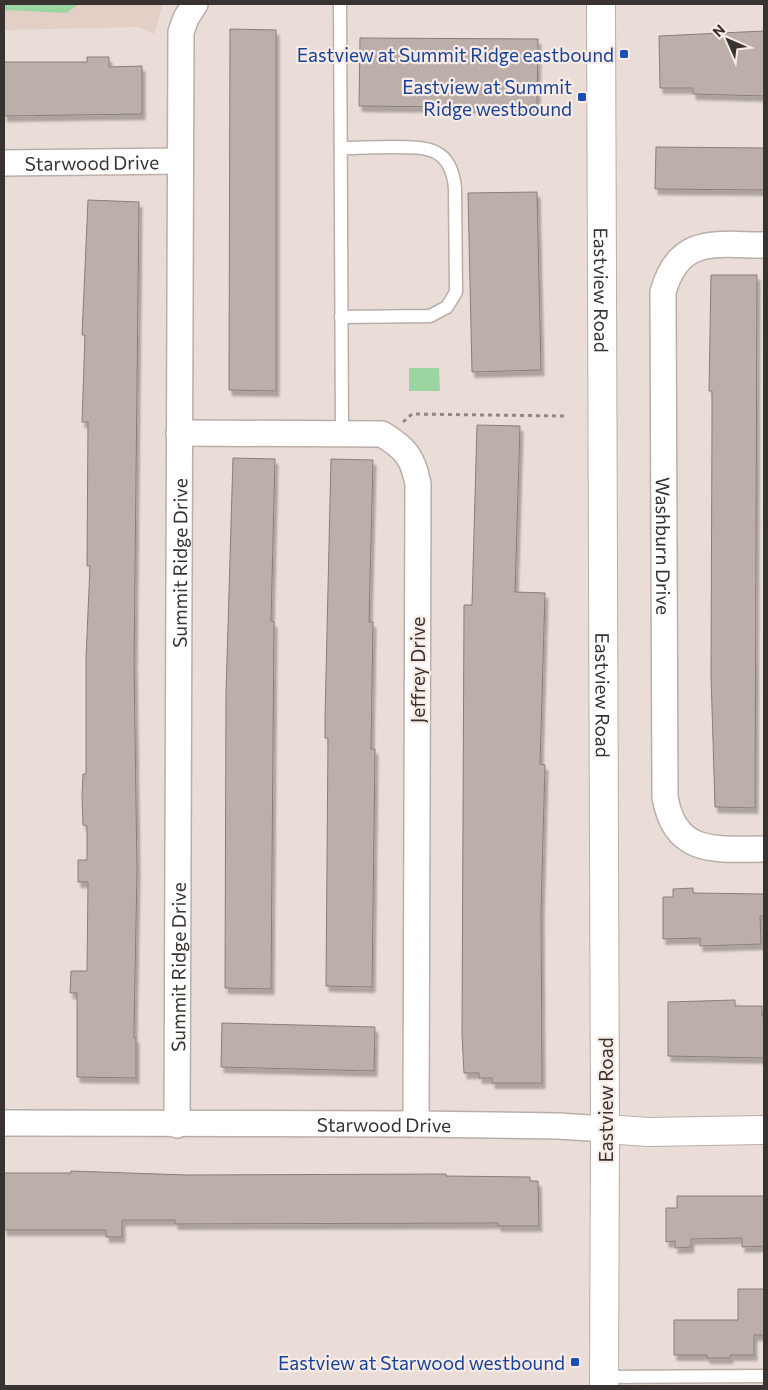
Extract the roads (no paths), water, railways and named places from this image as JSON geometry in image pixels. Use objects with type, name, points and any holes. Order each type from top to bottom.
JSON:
[{"type":"street","name":"Summit Ridge Drive","points":[[177,1125],[181,32],[186,18],[195,4]]},
{"type":"street","name":"Eastview Road","points":[[601,4],[605,1129],[604,1382]]},
{"type":"street","name":"Starwood Drive","points":[[4,162],[180,161]]},
{"type":"street","name":"Washburn Drive","points":[[764,245],[716,245],[696,248],[680,256],[668,272],[663,292],[665,798],[668,816],[676,830],[691,842],[714,849],[764,849]]},
{"type":"street","name":"Jeffrey Drive","points":[[179,433],[382,434],[409,456],[415,466],[418,484],[416,1124]]},
{"type":"street","name":"Starwood Drive","points":[[4,1123],[177,1125],[416,1124],[558,1126],[649,1132],[764,1130]]},
{"type":"lane","points":[[340,4],[342,433]]},
{"type":"lane","points":[[341,148],[425,147],[442,155],[454,174],[456,292],[447,307],[430,316],[341,317]]},
{"type":"lane","points":[[604,1382],[764,1376]]},
{"type":"place","name":"Eastview at Summit Ridge eastbound","points":[[624,54]]},
{"type":"place","name":"Eastview at Summit Ridge westbound","points":[[582,97]]},
{"type":"place","name":"Eastview at Starwood westbound","points":[[575,1362]]}]
